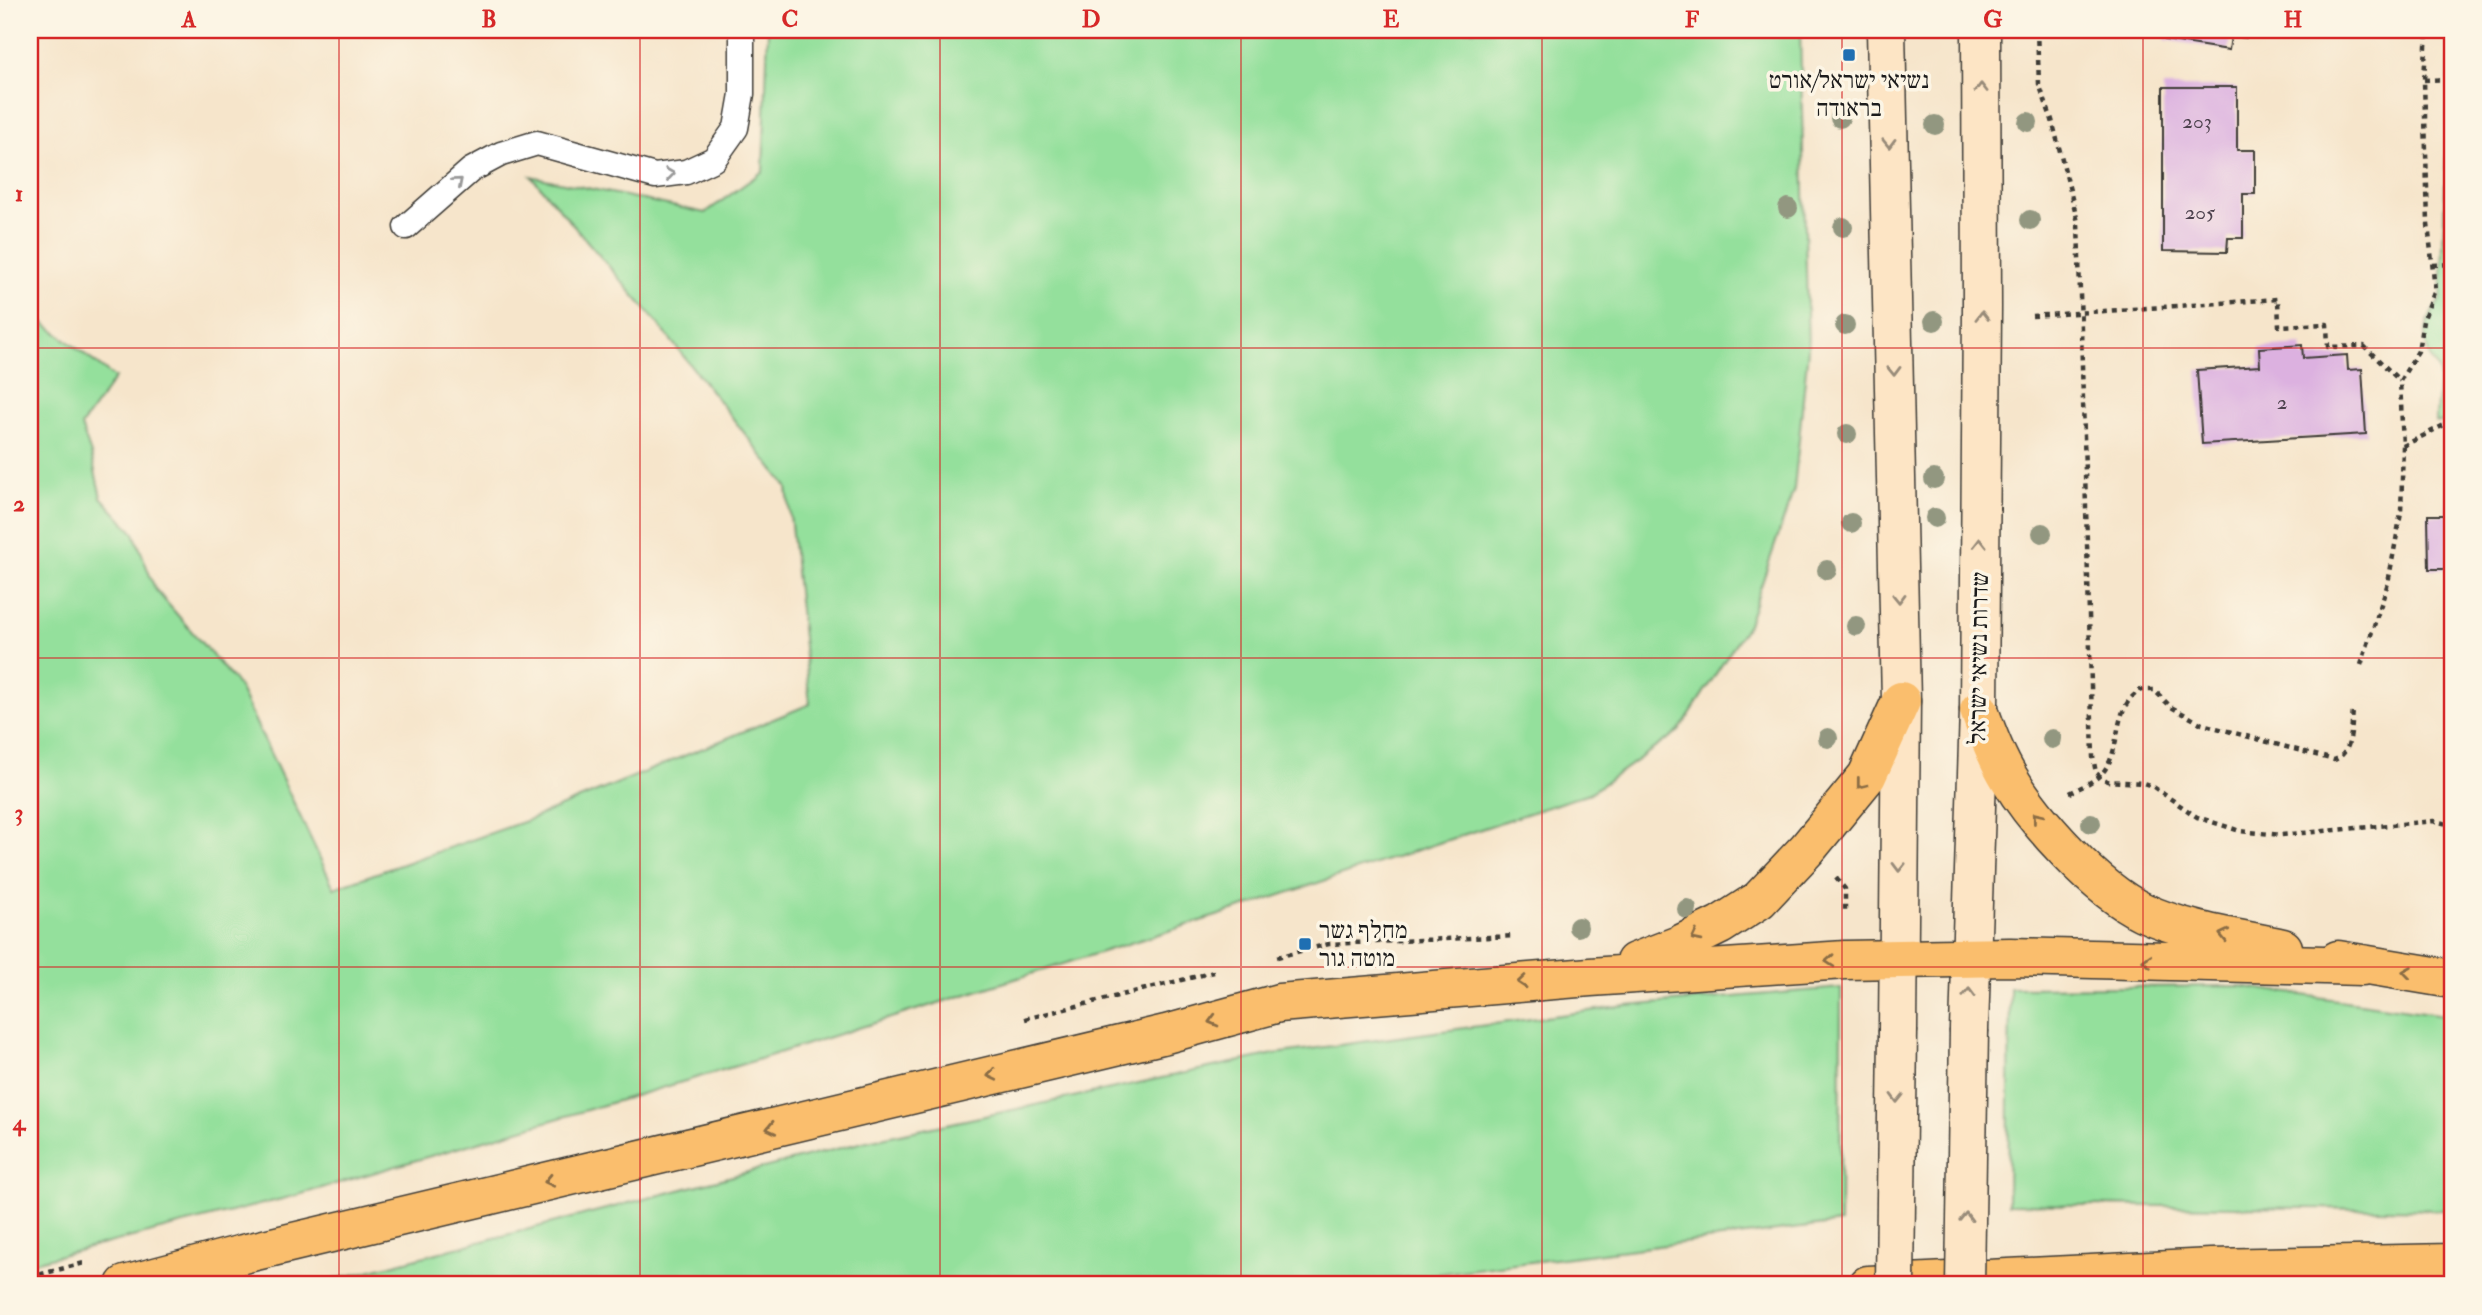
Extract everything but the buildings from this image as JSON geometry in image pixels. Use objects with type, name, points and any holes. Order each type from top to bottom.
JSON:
[{"type":"main road","points":[[1886,30],[1901,701],[1895,1285]]},
{"type":"main road","name":"שדרות נשיאי ישראל","points":[[1965,1285],[1970,956],[1979,709],[1981,30]]},
{"type":"main road","points":[[1590,977],[1679,946],[1720,925],[1759,900],[1808,848],[1867,776],[1901,701]]},
{"type":"main road","points":[[1979,709],[1990,741],[2008,778],[2029,808],[2104,888],[2144,912],[2190,927],[2362,966],[2452,979]]},
{"type":"main road","points":[[125,1285],[257,1250],[1166,1034],[1279,1003],[1590,977],[1898,958],[1970,956],[2362,966]]},
{"type":"main road","points":[[1868,1285],[2211,1268],[2452,1263]]},
{"type":"lane","points":[[406,227],[471,170],[501,154],[537,143],[655,176],[686,172],[714,159],[736,128],[742,94],[743,30]]},
{"type":"path","points":[[2037,30],[2039,84],[2052,120],[2078,222],[2093,757],[2099,777]]},
{"type":"path","points":[[2361,665],[2388,583],[2401,513],[2403,446],[2400,381],[2418,351],[2423,321],[2435,290],[2428,224],[2424,80],[2427,30]]},
{"type":"path","points":[[2424,80],[2452,79]]},
{"type":"path","points":[[2433,265],[2452,264]]},
{"type":"path","points":[[2032,316],[2278,299],[2279,326],[2327,324],[2328,346],[2364,345],[2400,381]]},
{"type":"path","points":[[2403,446],[2452,421]]},
{"type":"path","points":[[2065,797],[2099,777],[2108,767],[2124,708],[2141,690],[2154,690],[2171,707],[2202,724],[2334,760],[2343,756],[2348,747],[2353,711]]},
{"type":"path","points":[[2099,777],[2115,783],[2134,782],[2152,786],[2197,817],[2239,831],[2281,835],[2434,821],[2452,825]]},
{"type":"path","points":[[1830,870],[1845,890],[1845,913]]},
{"type":"green space","points":[[768,30],[1800,30],[1808,349],[1794,489],[1748,624],[1679,731],[1590,793],[1242,908],[750,1062],[298,1195],[30,1263],[30,312],[115,378],[81,426],[101,497],[134,533],[155,589],[238,685],[334,888],[531,819],[810,704],[787,487],[654,319],[531,176],[705,213],[763,171]]},
{"type":"green space","points":[[2451,30],[2452,421],[2436,422],[2438,371],[2427,349],[2426,334],[2432,312],[2441,300]]},
{"type":"green space","points":[[2239,986],[2452,1016],[2452,1210],[2008,1204],[2010,988]]},
{"type":"green space","points":[[1841,988],[1840,1223],[1348,1285],[314,1285],[867,1141],[1274,1054],[1626,1006]]},
{"type":"place","name":"נשיאי ישראל/אורט בראודה","points":[[1849,55]]},
{"type":"place","name":"מחלף גשר מוטה גור","points":[[1305,944]]}]
